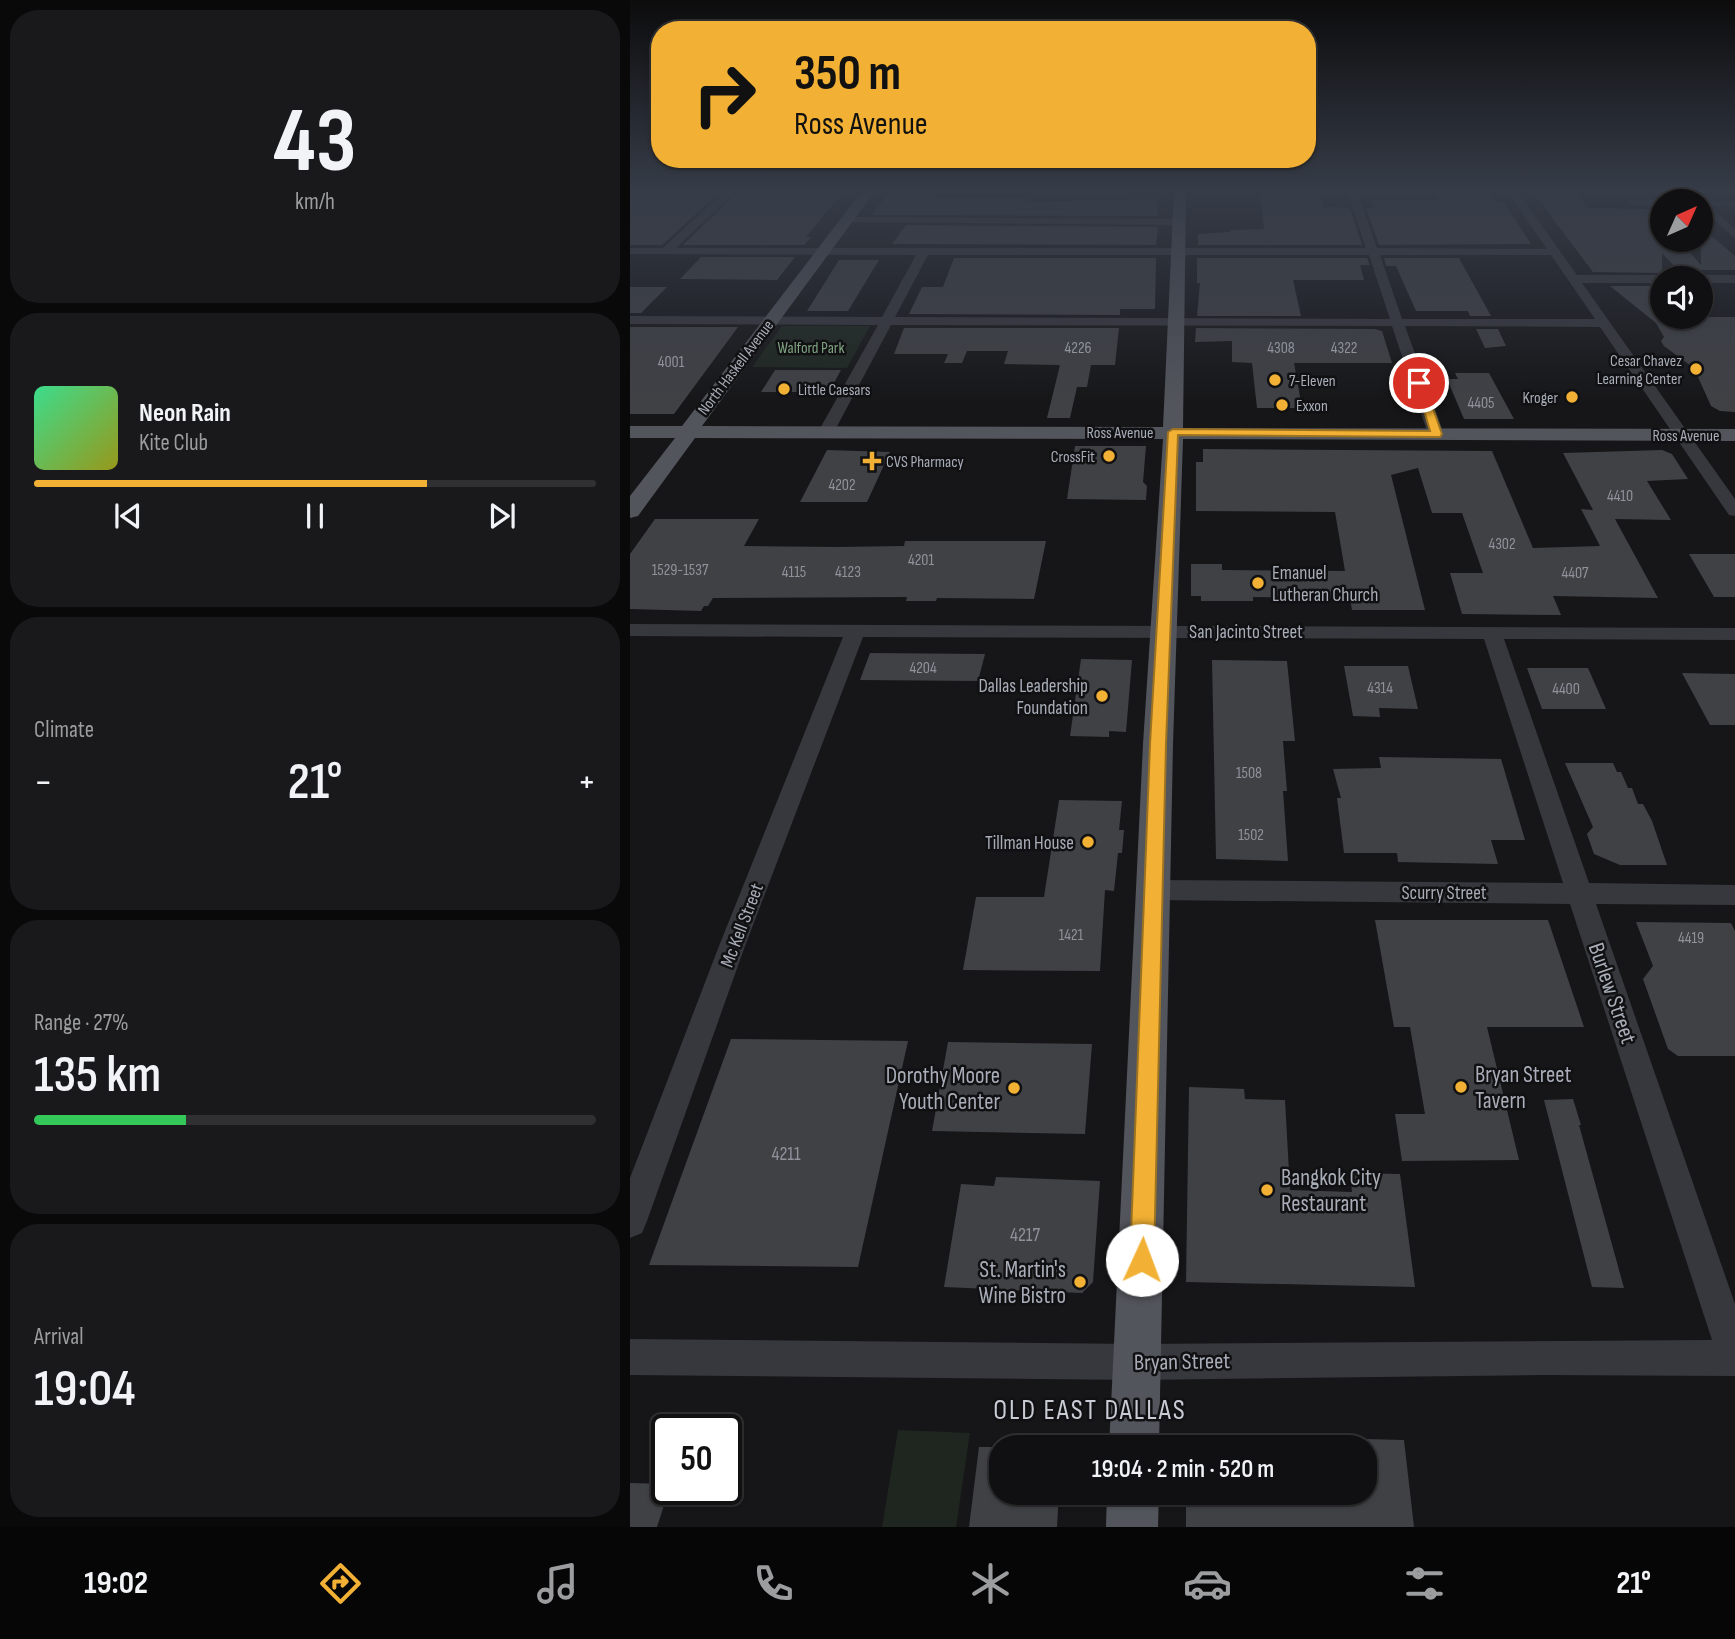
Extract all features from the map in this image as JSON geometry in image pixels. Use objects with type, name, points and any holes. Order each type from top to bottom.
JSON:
[{"type":"main road","name":"North Haskell Avenue","points":[[630,511],[815,262]]},
{"type":"main road","points":[[1134,1435],[1179,262]]},
{"type":"main road","name":"Ross Avenue","points":[[630,432],[1735,435]]},
{"type":"main road","points":[[1132,1527],[1133,1505]]},
{"type":"street","points":[[826,432],[918,262]]},
{"type":"street","points":[[1375,262],[1436,434]]},
{"type":"street","points":[[1561,262],[1735,511]]},
{"type":"street","points":[[1573,279],[1650,279]]},
{"type":"street","points":[[1713,279],[1735,279]]},
{"type":"street","points":[[630,320],[1603,323]]},
{"type":"street","name":"San Jacinto Street","points":[[630,630],[1491,631],[1735,634]]},
{"type":"street","name":"Mc Kell Street","points":[[630,1222],[732,946],[856,630]]},
{"type":"street","name":"Burlew Street","points":[[1491,631],[1735,1357]]},
{"type":"street","name":"Scurry Street","points":[[1153,890],[1735,895]]},
{"type":"street","name":"Bryan Street","points":[[630,1357],[1137,1362],[1735,1357]]},
{"type":"green space","name":"Walford Park","points":[[782,326],[870,326],[847,368],[752,367]]},
{"type":"green space","points":[[898,1430],[970,1433],[956,1527],[882,1527]]},
{"type":"building","points":[[696,262],[791,262],[777,280],[680,279]]},
{"type":"building","points":[[838,262],[878,262],[848,311],[807,311]]},
{"type":"building","points":[[952,262],[1156,262],[1155,309],[1120,309],[1120,315],[909,314],[922,287],[943,287]]},
{"type":"building","points":[[1197,262],[1369,262],[1370,265],[1360,265],[1364,280],[1293,280],[1301,316],[1197,316],[1200,283],[1197,283]]},
{"type":"building","points":[[1385,262],[1461,262],[1491,316],[1470,316],[1468,311],[1416,311],[1396,266],[1386,266]]},
{"type":"building","points":[[1586,262],[1662,262],[1662,266],[1650,266],[1650,273],[1593,272]]},
{"type":"building","points":[[1671,262],[1699,262],[1701,265],[1701,262],[1735,262],[1735,270],[1713,270],[1713,266],[1674,266]]},
{"type":"building","points":[[1610,286],[1650,286],[1650,318]]},
{"type":"building","points":[[630,287],[667,287],[641,313],[630,313]]},
{"type":"building","points":[[1713,317],[1735,317],[1735,412],[1720,411],[1711,406],[1694,368],[1664,346],[1661,341],[1664,337],[1659,329],[1713,329]]},
{"type":"building","points":[[630,327],[738,327],[674,414],[630,414]]},
{"type":"building","points":[[904,328],[1119,328],[1115,365],[1091,365],[1087,387],[1077,387],[1070,418],[1047,418],[1060,365],[1004,364],[1008,351],[967,351],[962,363],[944,363],[948,354],[894,354]]},
{"type":"building","points":[[1196,328],[1375,329],[1382,331],[1392,363],[1294,363],[1302,408],[1257,408],[1252,363],[1232,362],[1232,341],[1195,342]]},
{"type":"building","points":[[1476,329],[1498,329],[1506,346],[1485,348]]},
{"type":"building","points":[[775,370],[841,370],[829,392],[761,392]]},
{"type":"building","points":[[1455,373],[1489,373],[1514,419],[1464,419],[1447,379],[1458,379]]},
{"type":"building","points":[[1075,446],[1146,446],[1143,482],[1147,486],[1146,500],[1067,499]]},
{"type":"building","points":[[1203,449],[1492,451],[1533,548],[1600,546],[1581,509],[1593,510],[1563,453],[1662,450],[1672,454],[1688,479],[1647,481],[1671,520],[1615,519],[1658,598],[1553,596],[1561,615],[1462,614],[1450,573],[1483,573],[1462,513],[1432,513],[1418,468],[1391,475],[1425,610],[1352,610],[1350,598],[1253,597],[1253,601],[1201,601],[1201,596],[1191,596],[1191,564],[1222,564],[1222,570],[1345,571],[1335,512],[1196,511],[1196,462],[1203,462]]},
{"type":"building","name":"CVS Pharmacy","points":[[827,450],[890,452],[867,502],[800,502]]},
{"type":"building","points":[[655,519],[759,519],[744,546],[904,546],[905,541],[1046,541],[1034,599],[937,598],[936,601],[906,601],[907,597],[713,598],[701,611],[630,609],[630,554]]},
{"type":"building","points":[[1689,554],[1735,554],[1735,597],[1714,597]]},
{"type":"building","points":[[870,653],[985,654],[978,681],[860,680]]},
{"type":"building","name":"Dallas Leadership Foundation","points":[[1081,659],[1132,660],[1126,732],[1109,731],[1109,737],[1070,736]]},
{"type":"building","points":[[1212,660],[1287,661],[1295,741],[1283,741],[1288,861],[1216,859]]},
{"type":"building","points":[[1344,666],[1408,666],[1418,709],[1379,708],[1380,717],[1353,716]]},
{"type":"building","points":[[1527,668],[1588,668],[1606,709],[1542,709]]},
{"type":"building","points":[[1682,673],[1735,674],[1735,725],[1710,725]]},
{"type":"building","points":[[1379,757],[1501,759],[1525,840],[1491,840],[1498,864],[1398,862],[1397,853],[1344,853],[1337,798],[1341,798],[1333,769],[1381,768]]},
{"type":"building","points":[[1565,763],[1613,763],[1617,772],[1621,772],[1628,788],[1632,788],[1638,804],[1643,804],[1652,821],[1667,865],[1620,865],[1594,854],[1587,834],[1593,827]]},
{"type":"building","points":[[1059,800],[1122,801],[1119,830],[1124,830],[1122,853],[1118,853],[1114,891],[1105,890],[1100,971],[963,970],[976,897],[1044,897]]},
{"type":"building","points":[[1375,920],[1548,920],[1584,1027],[1487,1027],[1519,1160],[1402,1161],[1395,1114],[1425,1114],[1410,1027],[1394,1027]]},
{"type":"building","points":[[1636,922],[1731,923],[1735,931],[1735,1056],[1678,1056],[1668,1049],[1643,979],[1653,966]]},
{"type":"building","points":[[731,1039],[908,1041],[858,1267],[649,1265]]},
{"type":"building","name":"Dorothy Moore Youth Center","points":[[948,1042],[1092,1044],[1085,1134],[932,1131]]},
{"type":"building","points":[[1189,1087],[1244,1089],[1245,1099],[1285,1100],[1290,1190],[1352,1192],[1350,1173],[1400,1174],[1415,1287],[1186,1282]]},
{"type":"building","points":[[1573,1099],[1624,1288],[1592,1287],[1544,1100]]},
{"type":"building","points":[[996,1177],[1100,1181],[1093,1282],[1082,1293],[944,1287],[961,1184],[994,1186]]},
{"type":"building","points":[[1377,1439],[1404,1440],[1414,1527],[1186,1527],[1186,1505],[1377,1505]]},
{"type":"building","points":[[979,1447],[989,1447],[989,1505],[1058,1505],[1057,1527],[969,1527]]},
{"type":"building","points":[[630,1483],[651,1484],[651,1505],[664,1505],[657,1527],[630,1527]]},
{"type":"place","name":"Cesar Chavez Learning Center","points":[[1696,369]]},
{"type":"place","name":"7-Eleven","points":[[1275,380]]},
{"type":"place","name":"Little Caesars","points":[[784,389]]},
{"type":"place","name":"Kroger","points":[[1572,397]]},
{"type":"place","name":"Exxon","points":[[1282,405]]},
{"type":"place","name":"CrossFit","points":[[1109,456]]},
{"type":"place","name":"CVS Pharmacy","points":[[872,461]]},
{"type":"place","name":"Emanuel Lutheran Church","points":[[1258,583]]},
{"type":"place","name":"Dallas Leadership Foundation","points":[[1102,696]]},
{"type":"place","name":"Tillman House","points":[[1088,842]]},
{"type":"place","name":"Bryan Street Tavern","points":[[1461,1087]]},
{"type":"place","name":"Dorothy Moore Youth Center","points":[[1014,1088]]},
{"type":"place","name":"Bangkok City Restaurant","points":[[1267,1190]]},
{"type":"place","name":"St. Martin's Wine Bistro","points":[[1080,1282]]},
{"type":"district","name":"OLD EAST DALLAS","points":[[1090,1409]]},
{"type":"route","points":[[1142,1260],[1158,744],[1173,432],[1436,434],[1419,383]]}]
